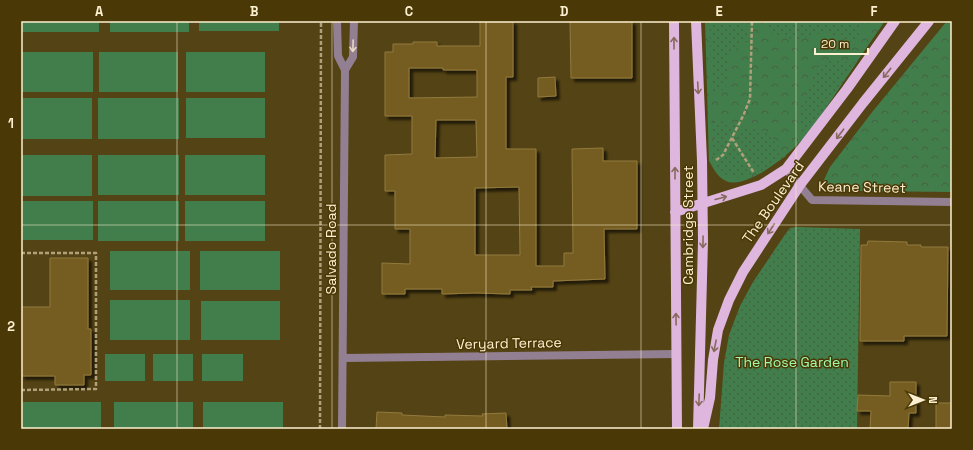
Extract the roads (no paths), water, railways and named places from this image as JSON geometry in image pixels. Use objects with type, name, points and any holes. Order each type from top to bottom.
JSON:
[{"type":"main road","name":"Cambridge Street","points":[[674,21],[677,429]]},
{"type":"main road","name":"Cambridge Street","points":[[696,21],[703,241],[698,429]]},
{"type":"main road","name":"The Boulevard","points":[[675,212],[761,185],[786,169],[848,89],[895,21]]},
{"type":"main road","name":"The Boulevard","points":[[703,429],[710,398],[713,360],[718,330],[729,300],[743,272],[800,185],[929,21]]},
{"type":"street","name":"Salvado Road","points":[[337,21],[338,56],[345,70],[342,429]]},
{"type":"street","name":"Salvado Road","points":[[345,70],[353,57],[354,21]]},
{"type":"street","name":"Keane Street","points":[[786,169],[812,200],[952,202]]},
{"type":"street","name":"Veryard Terrace","points":[[343,358],[676,354]]},
{"type":"park label","name":"The Rose Garden","points":[[792,362]]}]
